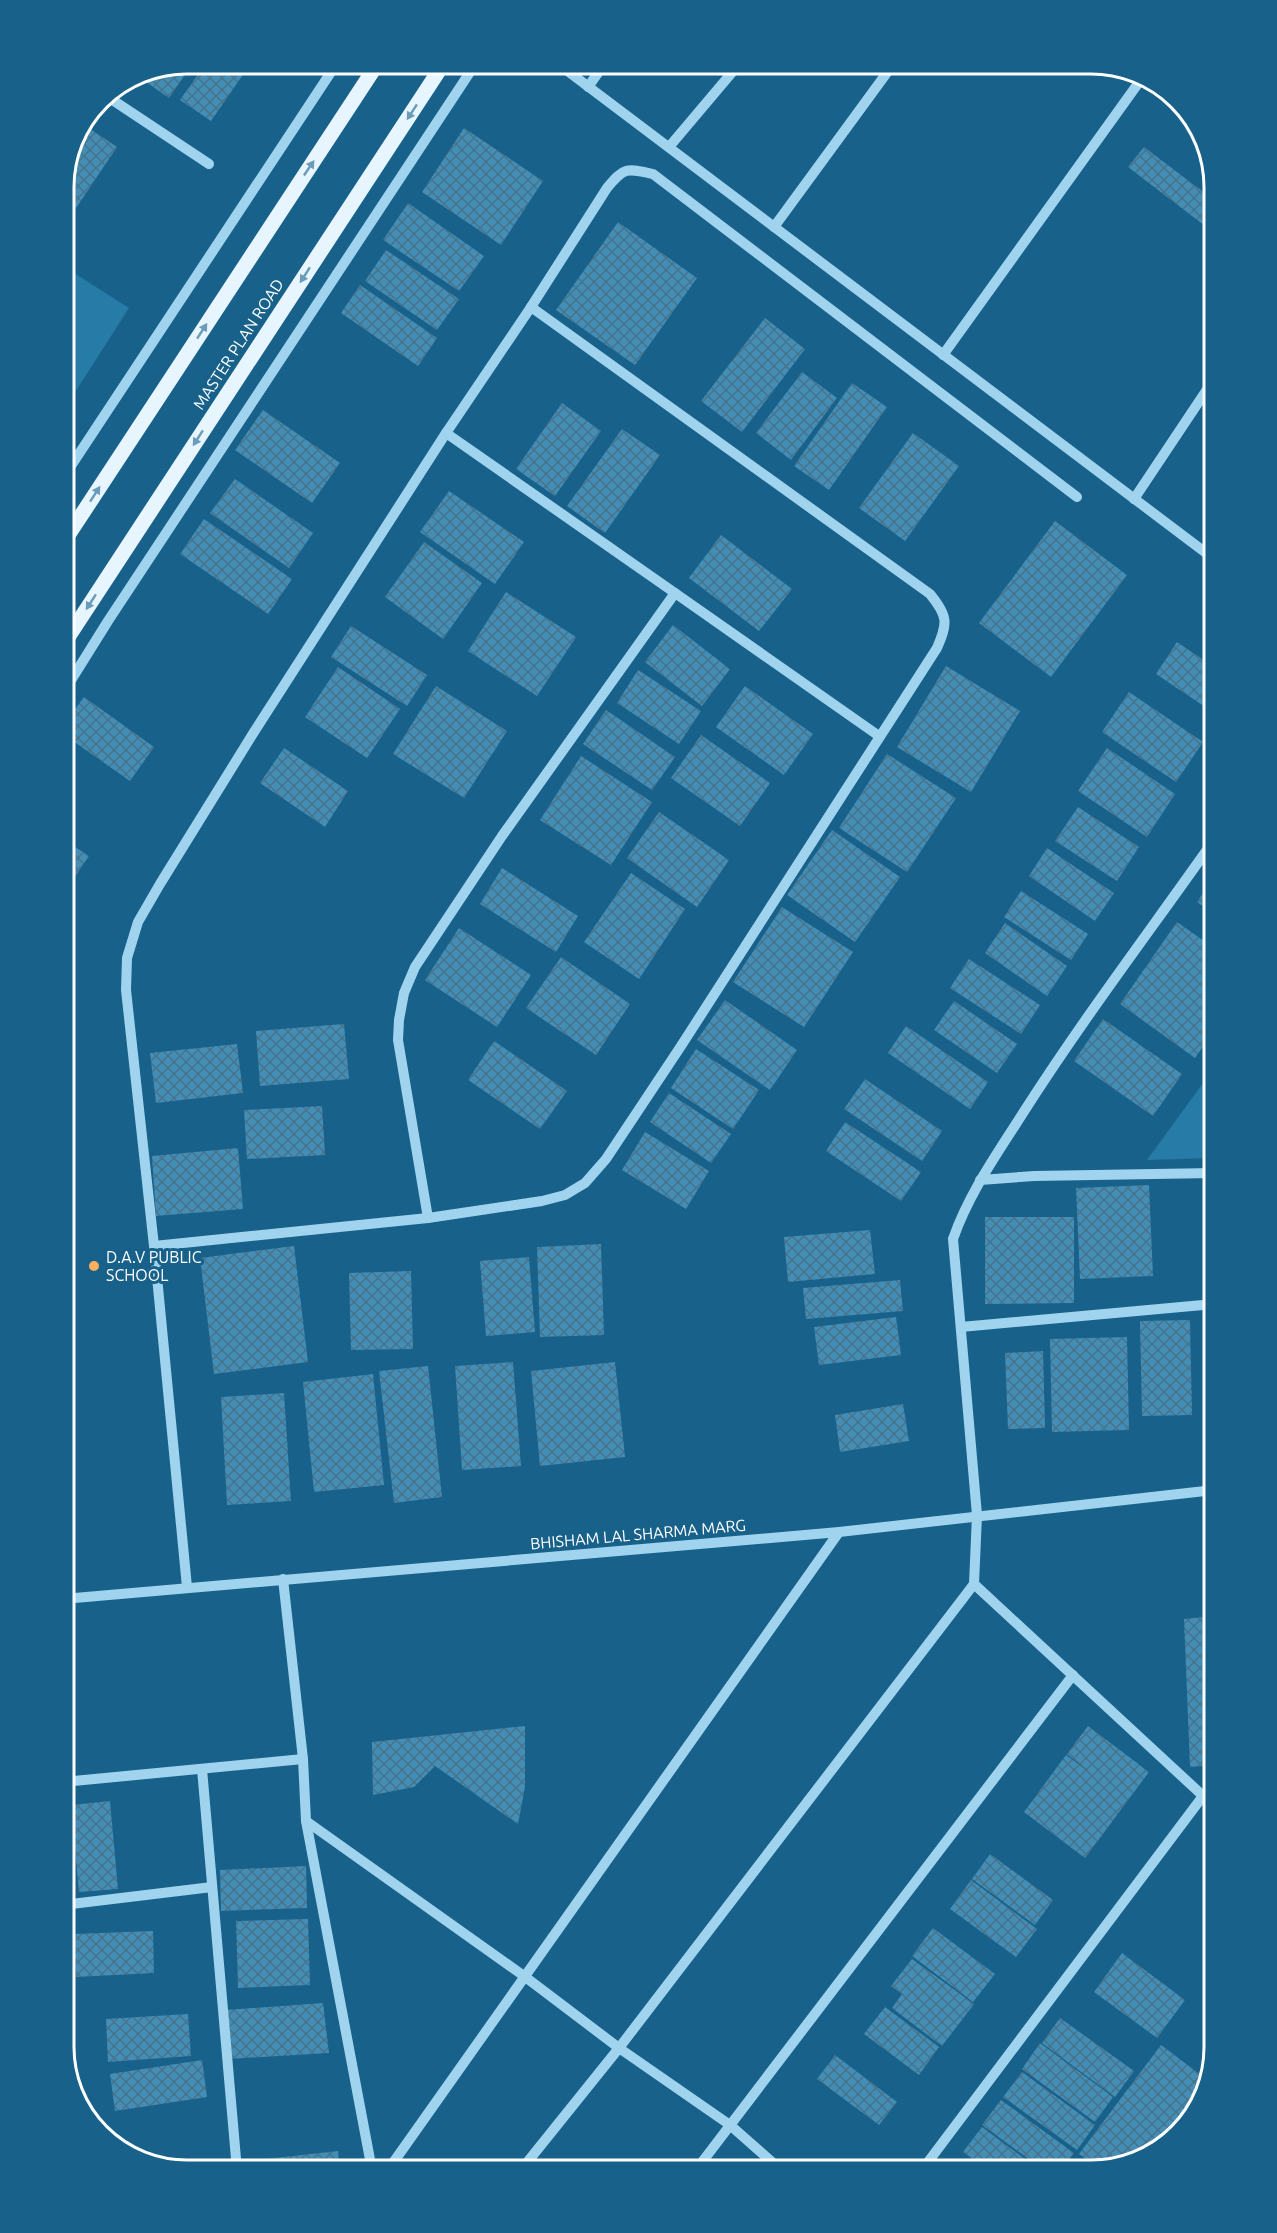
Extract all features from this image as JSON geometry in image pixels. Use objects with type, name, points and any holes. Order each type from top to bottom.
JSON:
[{"type":"main road","points":[[74,526],[371,74]]},
{"type":"main road","name":"MASTER PLAN ROAD","points":[[74,628],[437,74]]},
{"type":"street","points":[[74,461],[330,74]]},
{"type":"street","points":[[74,675],[469,74]]},
{"type":"street","points":[[571,74],[1204,552]]},
{"type":"street","points":[[588,87],[597,74]]},
{"type":"street","points":[[669,147],[731,74]]},
{"type":"street","points":[[774,227],[886,74]]},
{"type":"street","points":[[944,355],[1138,84]]},
{"type":"street","points":[[114,101],[209,164]]},
{"type":"street","points":[[187,1587],[154,1246],[126,990],[127,958],[138,922],[254,732],[446,433],[619,173],[633,170],[653,174],[1077,497]]},
{"type":"street","points":[[154,1246],[428,1218],[566,1196],[585,1183],[606,1159],[681,1046],[937,648],[945,629],[942,609],[930,594],[531,307]]},
{"type":"street","points":[[1134,499],[1204,394]]},
{"type":"street","points":[[446,433],[879,736]]},
{"type":"street","points":[[428,1218],[398,1040],[404,993],[416,967],[502,836],[675,593]]},
{"type":"street","points":[[530,2159],[619,2048],[974,1584],[977,1515],[953,1239],[961,1215],[980,1180],[1053,1066],[1204,854]]},
{"type":"street","points":[[980,1180],[1034,1176],[1204,1173]]},
{"type":"street","points":[[961,1327],[1204,1305]]},
{"type":"street","name":"BHISHAM LAL SHARMA MARG","points":[[74,1598],[839,1532],[1204,1491]]},
{"type":"street","points":[[396,2159],[797,1595],[839,1532]]},
{"type":"street","points":[[283,1579],[303,1759],[306,1821],[370,2159]]},
{"type":"street","points":[[930,2160],[1203,1796],[974,1584]]},
{"type":"street","points":[[704,2160],[1073,1675]]},
{"type":"street","points":[[74,1781],[303,1759]]},
{"type":"street","points":[[202,1769],[236,2159]]},
{"type":"street","points":[[306,1821],[524,1976],[619,2048],[730,2125],[769,2160]]},
{"type":"street","points":[[74,1904],[212,1887]]},
{"type":"shaded area","points":[[74,273],[129,308],[74,394]]},
{"type":"shaded area","points":[[1204,1082],[1204,1158],[1147,1160]]},
{"type":"building","points":[[185,74],[169,98],[145,81],[157,77]]},
{"type":"building","points":[[198,74],[243,74],[211,121],[180,100]]},
{"type":"building","points":[[464,128],[543,181],[501,245],[422,192]]},
{"type":"building","points":[[90,129],[117,147],[74,211],[77,157]]},
{"type":"building","points":[[1144,147],[1204,192],[1204,225],[1128,167]]},
{"type":"building","points":[[408,203],[484,256],[459,291],[383,240]]},
{"type":"building","points":[[618,222],[697,278],[635,365],[556,310]]},
{"type":"building","points":[[386,250],[459,299],[437,330],[365,281]]},
{"type":"building","points":[[360,285],[437,338],[418,366],[341,313]]},
{"type":"building","points":[[765,318],[805,349],[742,432],[701,401]]},
{"type":"building","points":[[802,372],[837,398],[791,460],[756,433]]},
{"type":"building","points":[[852,383],[887,407],[829,490],[794,466]]},
{"type":"building","points":[[562,403],[601,431],[555,496],[516,469]]},
{"type":"building","points":[[263,410],[340,463],[312,503],[235,450]]},
{"type":"building","points":[[622,429],[660,455],[605,533],[567,506]]},
{"type":"building","points":[[913,433],[959,466],[905,541],[859,508]]},
{"type":"building","points":[[235,479],[313,533],[289,568],[210,513]]},
{"type":"building","points":[[449,491],[524,542],[495,584],[420,532]]},
{"type":"building","points":[[204,519],[292,579],[268,614],[180,554]]},
{"type":"building","points":[[1055,521],[1127,575],[1051,677],[979,623]]},
{"type":"building","points":[[721,535],[792,589],[759,631],[689,578]]},
{"type":"building","points":[[424,542],[482,583],[443,639],[385,597]]},
{"type":"building","points":[[506,592],[576,637],[537,696],[468,651]]},
{"type":"building","points":[[673,625],[730,669],[702,706],[645,662]]},
{"type":"building","points":[[351,626],[427,675],[407,706],[331,657]]},
{"type":"building","points":[[1177,642],[1204,660],[1204,706],[1156,674]]},
{"type":"building","points":[[946,666],[1020,711],[971,792],[897,747]]},
{"type":"building","points":[[338,667],[400,709],[367,758],[305,717]]},
{"type":"building","points":[[638,670],[701,711],[679,744],[617,703]]},
{"type":"building","points":[[436,686],[507,731],[464,798],[393,754]]},
{"type":"building","points":[[745,686],[813,734],[784,775],[716,727]]},
{"type":"building","points":[[1129,692],[1203,742],[1176,782],[1102,732]]},
{"type":"building","points":[[84,697],[154,747],[130,781],[74,742],[74,711]]},
{"type":"building","points":[[606,710],[675,757],[652,790],[583,744]]},
{"type":"building","points":[[701,735],[770,783],[740,826],[671,778]]},
{"type":"building","points":[[284,748],[348,791],[325,827],[260,783]]},
{"type":"building","points":[[1107,748],[1175,794],[1147,837],[1078,791]]},
{"type":"building","points":[[887,754],[956,798],[907,872],[839,828]]},
{"type":"building","points":[[581,756],[652,802],[611,865],[540,820]]},
{"type":"building","points":[[1078,807],[1139,847],[1117,881],[1055,841]]},
{"type":"building","points":[[659,812],[729,860],[697,907],[627,858]]},
{"type":"building","points":[[832,830],[900,877],[855,942],[787,895]]},
{"type":"building","points":[[74,846],[89,856],[74,878]]},
{"type":"building","points":[[1047,848],[1114,893],[1095,921],[1029,876]]},
{"type":"building","points":[[502,868],[578,916],[556,952],[480,904]]},
{"type":"building","points":[[631,873],[685,909],[639,979],[584,942]]},
{"type":"building","points":[[1021,891],[1088,934],[1071,960],[1004,917]]},
{"type":"building","points":[[1204,892],[1204,907],[1197,902]]},
{"type":"building","points":[[782,907],[853,952],[804,1027],[733,982]]},
{"type":"building","points":[[1177,922],[1204,941],[1204,1045],[1195,1058],[1120,1004]]},
{"type":"building","points":[[1005,923],[1067,966],[1047,996],[985,953]]},
{"type":"building","points":[[459,928],[531,975],[497,1027],[425,980]]},
{"type":"building","points":[[561,957],[630,1004],[596,1055],[526,1008]]},
{"type":"building","points":[[969,959],[1040,1005],[1021,1034],[950,988]]},
{"type":"building","points":[[725,1000],[797,1050],[770,1090],[697,1040]]},
{"type":"building","points":[[954,1001],[1017,1044],[997,1073],[934,1030]]},
{"type":"building","points":[[1103,1019],[1182,1074],[1153,1116],[1074,1061]]},
{"type":"building","points":[[344,1024],[349,1079],[260,1086],[256,1031]]},
{"type":"building","points":[[906,1026],[988,1082],[970,1109],[888,1053]]},
{"type":"building","points":[[494,1041],[567,1091],[540,1129],[468,1080]]},
{"type":"building","points":[[237,1044],[243,1093],[156,1103],[150,1053]]},
{"type":"building","points":[[696,1049],[759,1090],[733,1129],[671,1088]]},
{"type":"building","points":[[865,1079],[942,1131],[922,1161],[844,1109]]},
{"type":"building","points":[[669,1093],[731,1134],[711,1163],[650,1122]]},
{"type":"building","points":[[322,1106],[325,1155],[247,1159],[244,1110]]},
{"type":"building","points":[[845,1122],[921,1172],[901,1201],[826,1151]]},
{"type":"building","points":[[645,1132],[709,1171],[686,1209],[622,1170]]},
{"type":"building","points":[[238,1148],[243,1209],[156,1216],[152,1156]]},
{"type":"building","points":[[1149,1185],[1153,1276],[1080,1279],[1076,1188]]},
{"type":"building","points":[[985,1217],[1074,1217],[1074,1303],[985,1304]]},
{"type":"building","points":[[870,1230],[875,1274],[788,1282],[784,1237]]},
{"type":"building","points":[[601,1244],[604,1335],[540,1337],[537,1247]]},
{"type":"building","points":[[294,1246],[308,1362],[214,1374],[200,1258]]},
{"type":"building","points":[[529,1257],[535,1332],[486,1336],[480,1261]]},
{"type":"building","points":[[411,1271],[413,1349],[351,1350],[349,1273]]},
{"type":"building","points":[[900,1280],[903,1311],[806,1319],[803,1288]]},
{"type":"building","points":[[896,1317],[901,1355],[819,1365],[814,1327]]},
{"type":"building","points":[[1190,1320],[1192,1415],[1142,1416],[1140,1321]]},
{"type":"building","points":[[1127,1337],[1129,1430],[1052,1432],[1050,1339]]},
{"type":"building","points":[[1043,1351],[1045,1428],[1008,1429],[1005,1353]]},
{"type":"building","points":[[513,1362],[521,1466],[462,1470],[455,1366]]},
{"type":"building","points":[[615,1362],[625,1457],[540,1466],[531,1371]]},
{"type":"building","points":[[428,1366],[442,1497],[394,1503],[379,1371]]},
{"type":"building","points":[[373,1374],[384,1485],[314,1492],[303,1382]]},
{"type":"building","points":[[284,1393],[291,1501],[227,1505],[221,1397]]},
{"type":"building","points":[[903,1404],[909,1441],[840,1452],[835,1415]]},
{"type":"building","points":[[1204,1617],[1204,1766],[1190,1767],[1184,1619]]},
{"type":"building","points":[[525,1726],[525,1787],[518,1824],[435,1766],[414,1787],[373,1795],[372,1742]]},
{"type":"building","points":[[1088,1726],[1149,1772],[1085,1858],[1024,1812],[1066,1755],[1092,1774],[1067,1754]]},
{"type":"building","points":[[110,1801],[118,1889],[79,1892],[74,1838],[74,1805]]},
{"type":"building","points":[[990,1854],[1053,1900],[1035,1925],[972,1879]]},
{"type":"building","points":[[306,1866],[307,1908],[221,1911],[220,1870]]},
{"type":"building","points":[[971,1880],[1037,1929],[1016,1957],[950,1909]]},
{"type":"building","points":[[308,1919],[310,1985],[238,1988],[236,1921]]},
{"type":"building","points":[[933,1928],[995,1974],[973,2002],[912,1956]]},
{"type":"building","points":[[153,1931],[154,1973],[76,1977],[74,1934]]},
{"type":"building","points":[[1122,1953],[1185,2000],[1157,2038],[1094,1992]]},
{"type":"building","points":[[912,1959],[974,2004],[942,2046],[892,2008],[902,1994],[891,1986]]},
{"type":"building","points":[[323,2003],[329,2053],[228,2059],[225,2010]]},
{"type":"building","points":[[885,2007],[939,2047],[919,2075],[864,2034]]},
{"type":"building","points":[[188,2014],[191,2056],[108,2062],[106,2019]]},
{"type":"building","points":[[1060,2018],[1134,2071],[1115,2097],[1042,2043]]},
{"type":"building","points":[[74,2043],[77,2067],[74,2054]]},
{"type":"building","points":[[1040,2043],[1113,2097],[1095,2122],[1022,2069]]},
{"type":"building","points":[[1161,2045],[1200,2074],[1195,2090],[1180,2115],[1153,2140],[1134,2151],[1105,2159],[1087,2160],[1079,2154]]},
{"type":"building","points":[[835,2055],[897,2102],[879,2125],[817,2079]]},
{"type":"building","points":[[202,2060],[207,2097],[115,2111],[110,2074]]},
{"type":"building","points":[[1022,2072],[1095,2125],[1077,2150],[1003,2097]]},
{"type":"building","points":[[1001,2100],[1074,2153],[1069,2160],[1030,2160],[982,2125]]},
{"type":"building","points":[[982,2127],[1026,2160],[974,2160],[963,2152]]},
{"type":"building","points":[[338,2151],[339,2159],[265,2159]]},
{"type":"place","name":"D.A.V PUBLIC SCHOOL","points":[[94,1266]]}]
